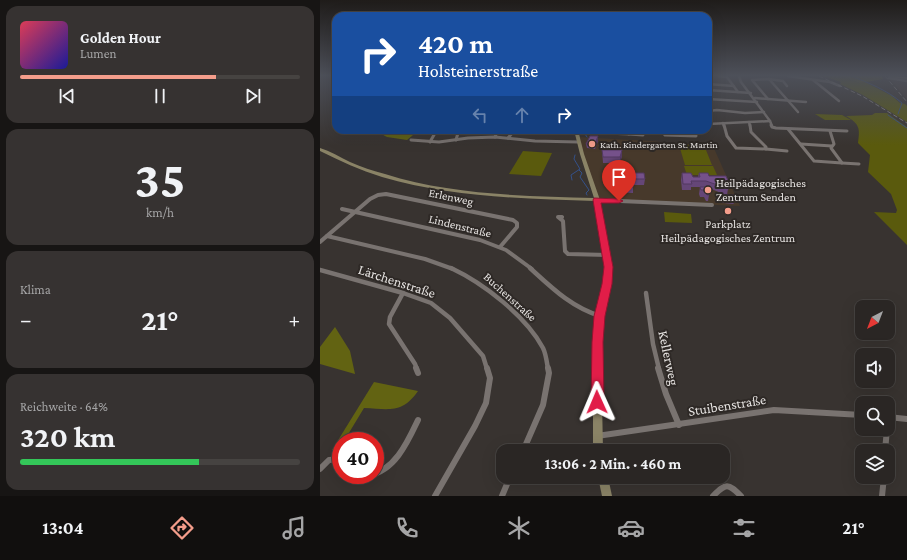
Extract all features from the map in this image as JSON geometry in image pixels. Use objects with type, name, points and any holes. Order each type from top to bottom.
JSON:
[{"type":"street","points":[[712,99],[757,102]]},
{"type":"street","points":[[756,99],[773,127],[847,131]]},
{"type":"street","points":[[770,99],[806,102]]},
{"type":"street","points":[[790,101],[798,112]]},
{"type":"street","points":[[712,111],[764,113]]},
{"type":"street","points":[[712,124],[770,121]]},
{"type":"street","points":[[749,122],[751,132],[766,147],[766,149]]},
{"type":"street","points":[[723,123],[727,136],[736,148],[787,150]]},
{"type":"street","points":[[788,128],[814,160],[859,164]]},
{"type":"street","points":[[830,131],[834,144],[831,148],[842,163]]},
{"type":"street","points":[[430,142],[434,134]]},
{"type":"street","points":[[456,140],[458,134]]},
{"type":"street","points":[[508,138],[511,134]]},
{"type":"street","points":[[554,134],[556,141]]},
{"type":"street","points":[[577,134],[597,200],[608,255],[608,280],[600,316],[596,359],[598,444]]},
{"type":"street","points":[[629,134],[643,135]]},
{"type":"street","points":[[664,134],[696,136],[698,140]]},
{"type":"street","points":[[411,140],[430,142],[495,137],[578,142]]},
{"type":"street","points":[[801,144],[832,146]]},
{"type":"street","points":[[320,149],[357,166],[428,185],[503,195],[712,205]]},
{"type":"street","name":"Erlenweg","points":[[355,212],[373,197],[386,194],[513,220],[517,223],[518,227],[500,247]]},
{"type":"street","name":"Lindenstraße","points":[[342,209],[467,236],[500,247],[522,260],[562,296],[588,312],[600,316]]},
{"type":"street","points":[[320,242],[355,212]]},
{"type":"street","points":[[561,218],[563,221],[565,251],[568,254],[608,255]]},
{"type":"street","name":"Buchenstraße","points":[[327,236],[425,259],[452,268],[485,287],[522,320],[535,335],[544,350],[549,373],[543,405],[525,444]]},
{"type":"street","name":"Lärchenstraße","points":[[320,270],[404,293],[431,303],[444,312],[480,350],[486,362],[490,378],[488,394],[481,415],[435,496]]},
{"type":"street","points":[[404,293],[394,308],[389,324],[415,364],[418,373]]},
{"type":"street","name":"Kellerweg","points":[[646,293],[652,342],[663,387],[669,405],[679,425]]},
{"type":"street","name":"Stuibenstraße","points":[[597,436],[774,410],[855,415]]},
{"type":"street","points":[[895,418],[907,419]]},
{"type":"street","points":[[384,470],[390,465],[418,420]]},
{"type":"street","points":[[320,469],[323,464],[332,459]]},
{"type":"street","points":[[502,496],[507,484]]},
{"type":"street","points":[[604,484],[607,496]]},
{"type":"street","points":[[882,496],[883,484]]},
{"type":"street","points":[[713,496],[725,485],[732,487],[741,496]]},
{"type":"shaded area","points":[[870,99],[896,99],[900,103],[905,104],[907,106],[907,122]]},
{"type":"shaded area","points":[[875,113],[887,113],[907,127],[907,245],[874,212],[896,213],[897,210],[891,194],[868,172],[870,155],[858,143],[858,127],[846,116],[872,115]]},
{"type":"shaded area","points":[[815,114],[842,115],[851,120],[825,120]]},
{"type":"shaded area","points":[[381,134],[414,134],[407,140],[387,137]]},
{"type":"shaded area","points":[[578,137],[677,144],[712,144],[740,206],[597,200]]},
{"type":"shaded area","points":[[679,145],[704,145],[712,165],[685,165]]},
{"type":"shaded area","points":[[523,151],[552,153],[541,176],[509,174]]},
{"type":"shaded area","points":[[684,166],[713,166],[717,175],[687,175]]},
{"type":"shaded area","points":[[664,212],[691,214],[692,223],[665,222]]},
{"type":"shaded area","points":[[335,327],[350,351],[355,374],[320,364],[320,347]]},
{"type":"shaded area","points":[[374,382],[418,391],[406,404],[400,407],[388,409],[364,408],[349,432],[343,432]]},
{"type":"building","points":[[590,136],[598,136],[595,144],[586,144]]},
{"type":"building","points":[[602,150],[622,150],[620,157],[603,157]]},
{"type":"building","points":[[615,170],[634,170],[634,173],[644,173],[645,179],[632,179],[633,187],[611,185],[611,179],[616,179]]},
{"type":"building","points":[[682,173],[691,173],[693,177],[700,177],[699,173],[708,173],[709,176],[726,176],[729,183],[726,183],[729,189],[706,181],[691,181],[692,184],[683,184]]},
{"type":"building","points":[[700,187],[709,187],[709,195],[707,195],[705,190],[701,190]]},
{"type":"building","points":[[717,194],[737,195],[735,198]]},
{"type":"waterway","points":[[897,99],[902,103],[898,114]]},
{"type":"waterway","points":[[888,115],[907,128]]},
{"type":"waterway","points":[[572,180],[571,175],[580,169],[574,159],[575,155]]},
{"type":"waterway","points":[[579,170],[582,173],[580,177],[589,190],[586,193],[587,195]]},
{"type":"railway","points":[[867,99],[907,123]]},
{"type":"place","name":"Kath. Kindergarten St. Martin","points":[[592,144]]},
{"type":"place","name":"Heilpädagogisches Zentrum Senden","points":[[708,190]]},
{"type":"place","name":"Parkplatz Heilpädagogisches Zentrum","points":[[728,211]]},
{"type":"route","points":[[597,402],[597,342],[600,316],[607,284],[608,267],[608,255],[597,200],[619,201]]}]
